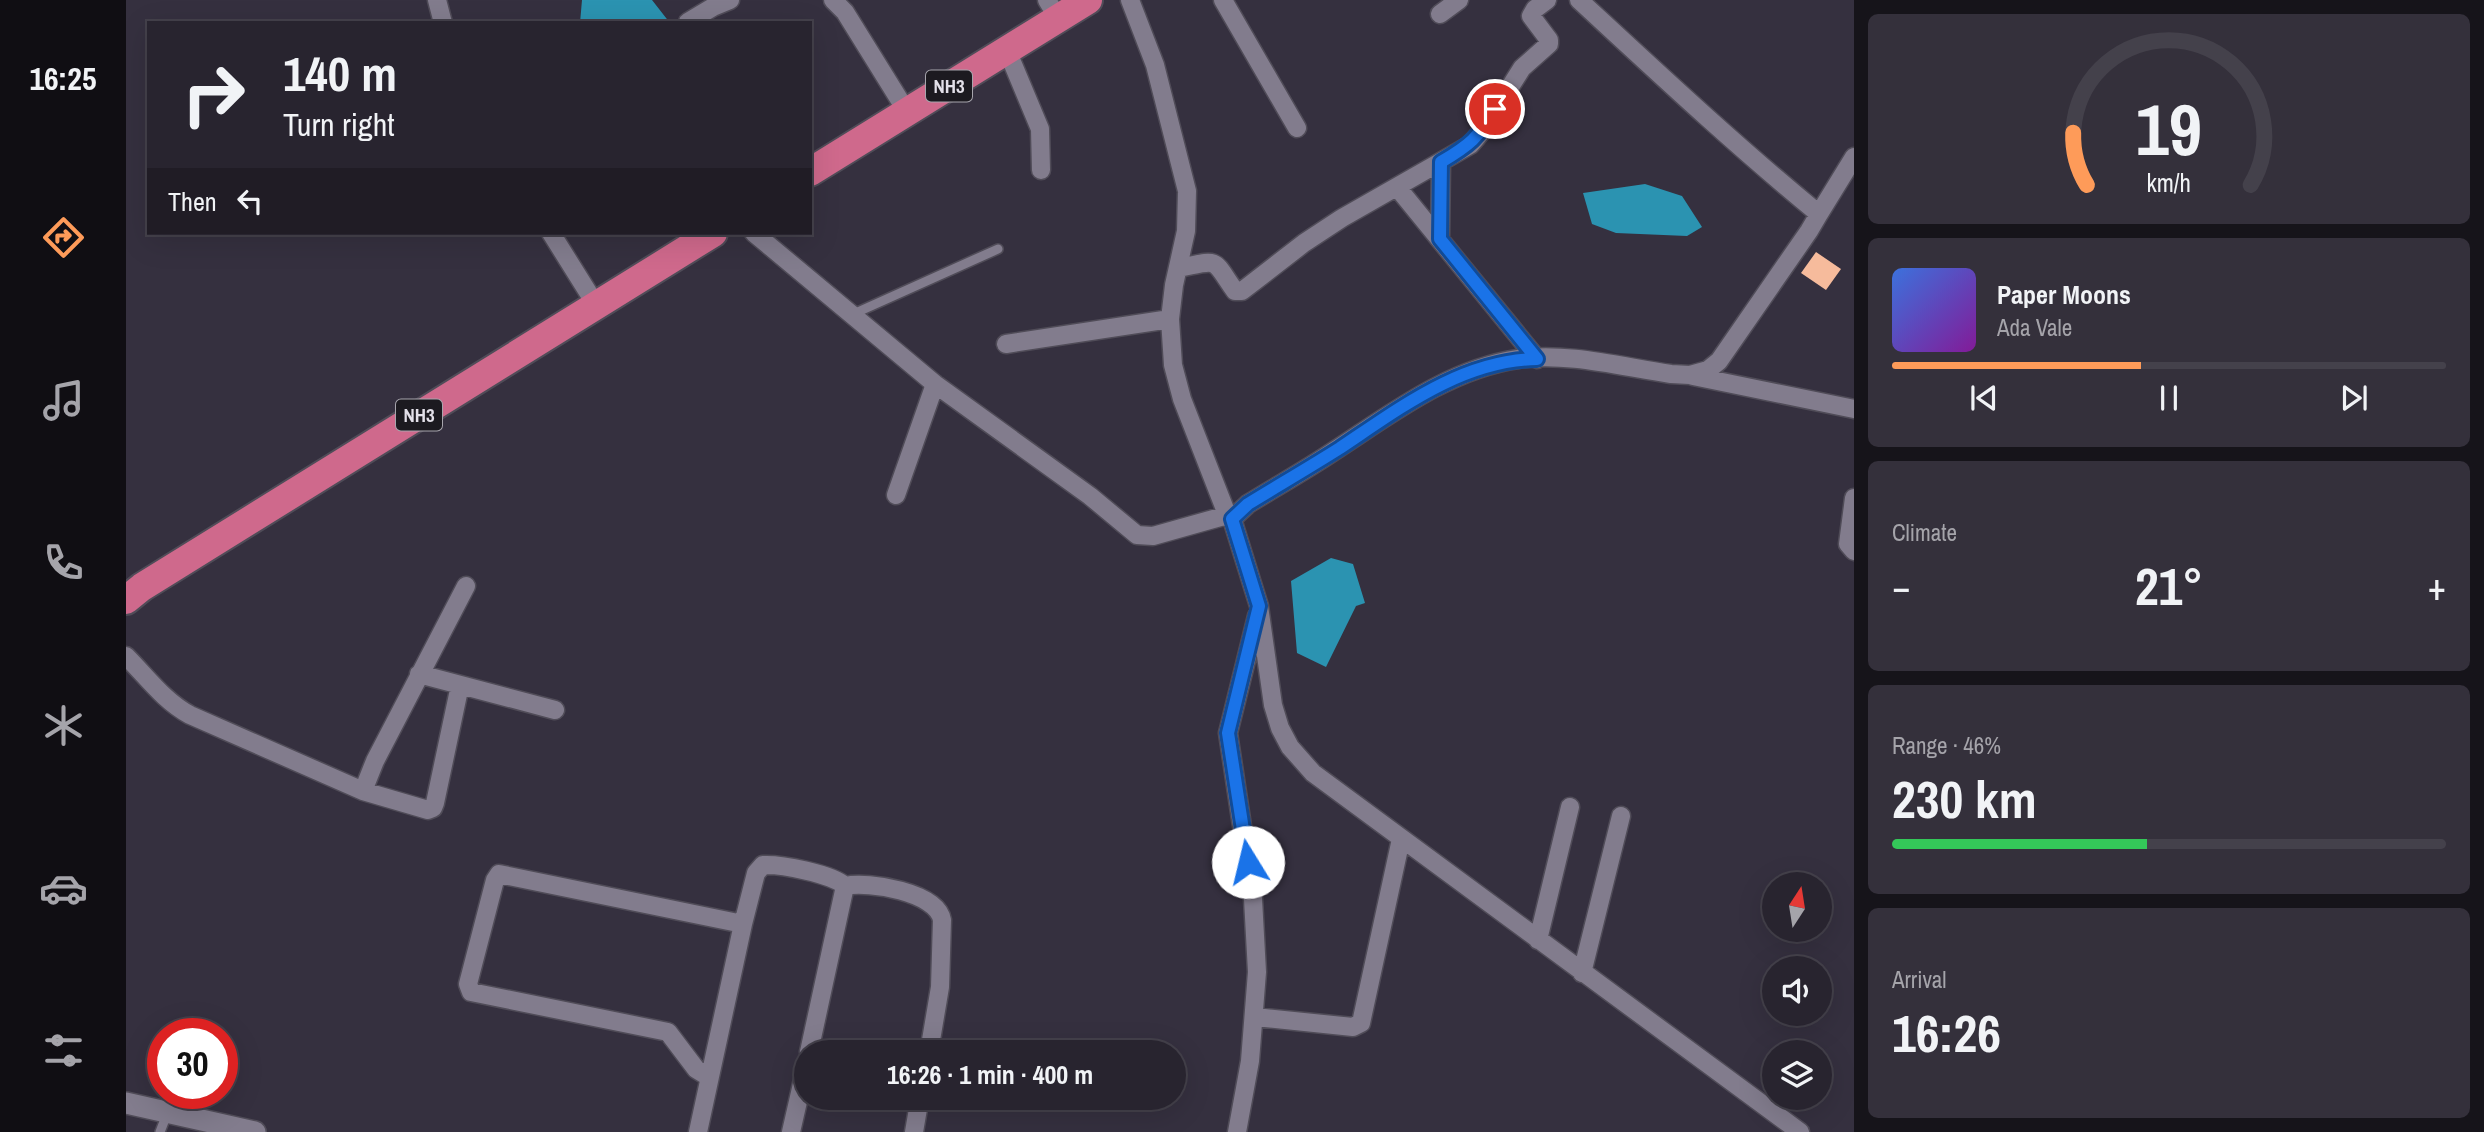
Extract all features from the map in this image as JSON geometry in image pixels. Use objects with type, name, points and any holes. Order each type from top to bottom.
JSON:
[{"type":"highway","name":"NH3","points":[[812,171],[1007,51],[1052,9],[1087,0]]},
{"type":"highway","name":"NH3","points":[[126,600],[142,587],[710,235]]},
{"type":"street","points":[[437,0],[442,21]]},
{"type":"street","points":[[690,21],[730,0]]},
{"type":"street","points":[[833,0],[845,12],[907,112]]},
{"type":"street","points":[[1130,0],[1158,75],[1187,191],[1187,223],[1170,319],[1172,365],[1230,518],[1259,606],[1273,705],[1290,747],[1313,773],[1800,1132]]},
{"type":"street","points":[[1223,0],[1297,128]]},
{"type":"street","points":[[1440,14],[1459,0]]},
{"type":"street","points":[[1178,268],[1216,264],[1235,291],[1242,291],[1304,243],[1358,208],[1470,145],[1479,136],[1515,77],[1549,44],[1549,40],[1531,16],[1535,9],[1547,0]]},
{"type":"street","points":[[1579,0],[1654,71],[1773,177],[1819,214]]},
{"type":"street","points":[[1007,51],[1040,129],[1041,170]]},
{"type":"street","points":[[1690,375],[1708,370],[1727,351],[1819,214],[1847,182],[1854,158]]},
{"type":"street","points":[[1440,239],[1441,162]]},
{"type":"street","points":[[1397,187],[1537,359]]},
{"type":"street","points":[[552,235],[596,305]]},
{"type":"street","points":[[756,235],[935,384],[1090,495],[1138,535],[1146,537],[1230,518],[1425,393],[1497,363],[1559,358],[1690,375],[1854,409]]},
{"type":"street","points":[[1006,344],[1170,319]]},
{"type":"street","points":[[896,495],[935,384]]},
{"type":"street","points":[[1854,498],[1848,544],[1854,551]]},
{"type":"street","points":[[362,791],[419,674],[466,586]]},
{"type":"street","points":[[1237,1132],[1250,1061],[1257,972],[1253,899],[1228,742],[1230,719],[1259,606]]},
{"type":"street","points":[[126,656],[177,708],[362,791],[422,809],[433,808],[460,685]]},
{"type":"street","points":[[419,674],[555,710]]},
{"type":"street","points":[[1538,940],[1570,807]]},
{"type":"street","points":[[1582,972],[1620,816]]},
{"type":"street","points":[[1255,1017],[1353,1027],[1361,1023],[1401,839]]},
{"type":"street","points":[[698,1132],[743,924],[758,869],[763,865],[832,878],[845,886],[864,883],[901,891],[931,904],[940,912],[940,987],[931,1040]]},
{"type":"street","points":[[709,1077],[696,1069],[668,1032],[471,992],[468,984],[495,880],[499,874],[743,924]]},
{"type":"street","points":[[812,1040],[845,886]]},
{"type":"street","points":[[126,1103],[164,1122],[255,1132]]},
{"type":"street","points":[[791,1132],[796,1110]]},
{"type":"street","points":[[914,1132],[918,1110]]},
{"type":"lane","points":[[851,315],[998,249]]},
{"type":"water","points":[[582,0],[652,0],[668,21],[580,21]]},
{"type":"water","points":[[1645,184],[1682,196],[1702,227],[1687,236],[1616,233],[1592,224],[1583,193]]},
{"type":"water","points":[[1331,558],[1353,564],[1365,603],[1356,606],[1326,667],[1297,653],[1291,581]]},
{"type":"building","points":[[1816,252],[1841,269],[1826,290],[1801,273]]},
{"type":"route","points":[[1248,862],[1228,733],[1259,606],[1232,519],[1248,504],[1444,383],[1497,363],[1537,359],[1440,239],[1441,162],[1470,145],[1479,136],[1495,109]]}]
